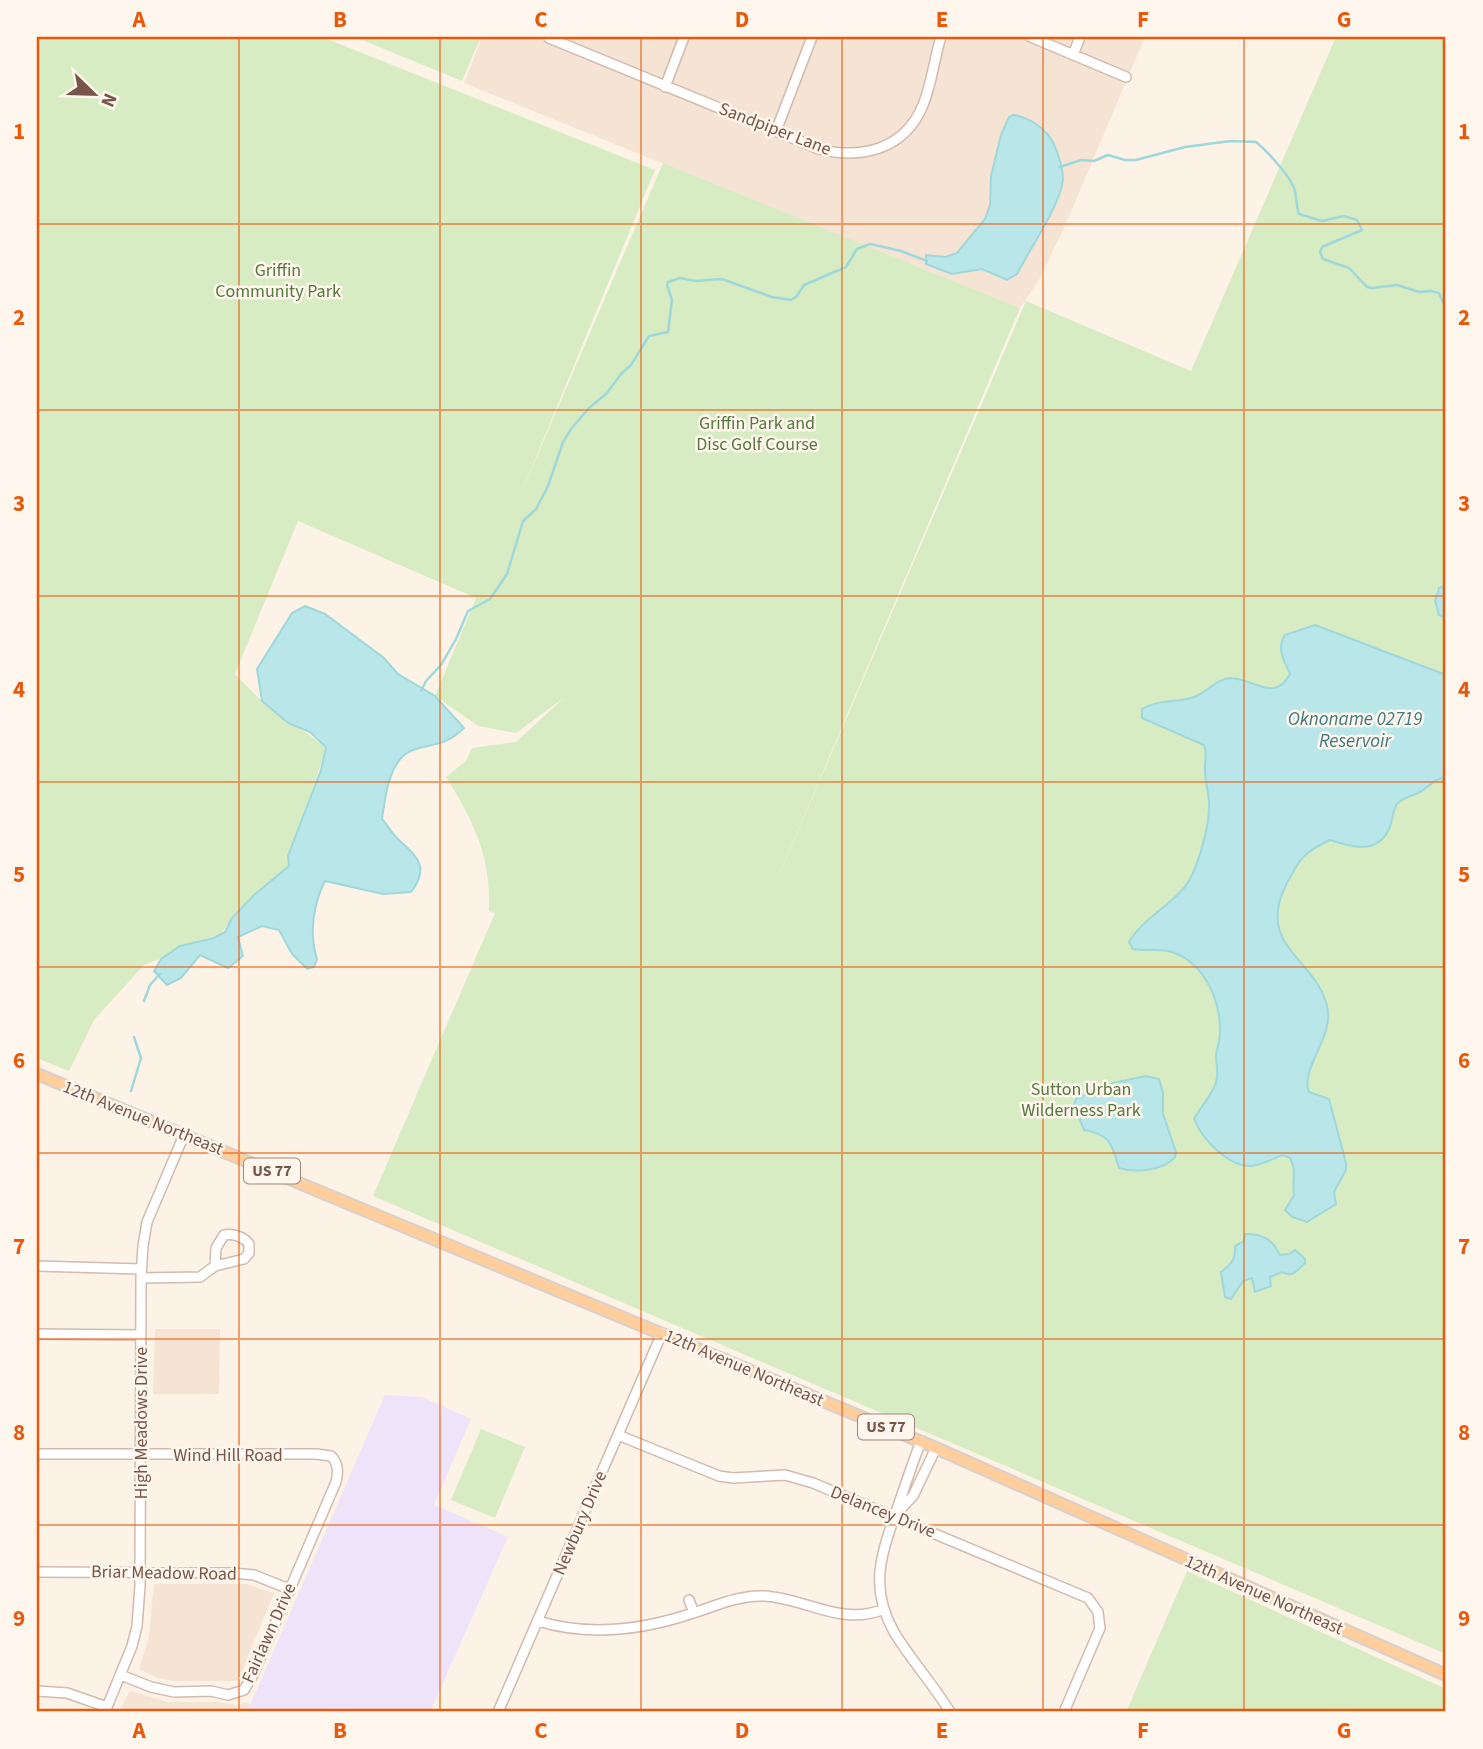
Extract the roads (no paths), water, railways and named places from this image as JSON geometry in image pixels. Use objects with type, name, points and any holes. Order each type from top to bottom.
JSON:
[{"type":"main road","name":"12th Avenue Northeast","points":[[37,1074],[921,1441],[1446,1675]]},
{"type":"street","name":"Sandpiper Lane","points":[[549,37],[819,149],[842,154],[867,153],[890,143],[909,127],[922,108],[941,37]]},
{"type":"street","points":[[665,86],[684,37]]},
{"type":"street","points":[[776,131],[812,37]]},
{"type":"street","points":[[1031,37],[1126,77]]},
{"type":"street","points":[[1073,55],[1080,37]]},
{"type":"street","name":"High Meadows Drive","points":[[106,1710],[135,1636],[141,1573],[141,1273],[144,1238],[151,1209],[184,1135]]},
{"type":"street","points":[[37,1266],[195,1278],[206,1274],[215,1266]]},
{"type":"street","name":"Newbury Drive","points":[[498,1712],[662,1333]]},
{"type":"street","points":[[37,1335],[141,1335]]},
{"type":"street","name":"Delancey Drive","points":[[618,1435],[719,1476],[791,1476],[1088,1598],[1098,1612],[1101,1623],[1099,1633],[1064,1712]]},
{"type":"street","points":[[921,1441],[885,1539],[879,1565],[879,1587],[884,1609],[895,1633],[950,1712]]},
{"type":"street","points":[[894,1517],[913,1496],[936,1448]]},
{"type":"street","name":"Wind Hill Road","points":[[37,1454],[316,1454],[334,1459]]},
{"type":"street","name":"Fairlawn Drive","points":[[121,1675],[151,1688],[174,1692],[211,1691],[228,1695],[239,1693],[248,1686],[336,1482],[338,1471],[334,1459]]},
{"type":"street","name":"Briar Meadow Road","points":[[37,1572],[245,1573],[289,1589]]},
{"type":"street","points":[[538,1620],[568,1629],[588,1631],[631,1629],[755,1596],[774,1597],[846,1616],[866,1615],[884,1609]]},
{"type":"street","points":[[689,1600],[694,1613]]},
{"type":"street","points":[[37,1691],[74,1695],[106,1710]]},
{"type":"water","points":[[1013,115],[1031,121],[1050,137],[1058,155],[1063,179],[1051,213],[1017,274],[1007,280],[982,269],[952,274],[926,264],[926,255],[945,257],[957,253],[985,219],[990,205],[991,176],[1001,135],[1009,117]]},
{"type":"water","points":[[1446,585],[1446,618],[1439,615],[1435,601],[1439,588]]},
{"type":"water","points":[[305,606],[325,614],[384,658],[398,674],[435,696],[464,728],[445,741],[405,754],[398,761],[390,780],[382,819],[417,858],[420,877],[411,892],[383,894],[325,881],[314,919],[313,940],[317,959],[314,967],[307,969],[292,954],[279,930],[262,926],[238,937],[243,956],[228,968],[200,955],[181,978],[167,985],[154,971],[161,959],[180,946],[214,938],[225,932],[232,918],[254,895],[289,866],[288,856],[321,770],[326,747],[310,732],[288,723],[262,701],[257,669],[292,613]]},
{"type":"water","name":"Oknoname 02719 Reservoir","points":[[1315,625],[1446,675],[1446,789],[1441,778],[1401,801],[1395,808],[1389,829],[1378,843],[1363,847],[1330,840],[1314,848],[1296,867],[1279,905],[1278,923],[1283,938],[1323,993],[1328,1011],[1325,1032],[1307,1083],[1309,1092],[1329,1099],[1346,1163],[1346,1170],[1334,1192],[1336,1204],[1307,1222],[1292,1217],[1285,1210],[1294,1195],[1294,1171],[1290,1158],[1283,1155],[1252,1166],[1234,1162],[1210,1143],[1194,1119],[1215,1086],[1220,1036],[1218,1009],[1203,975],[1195,966],[1175,953],[1133,949],[1129,942],[1140,928],[1188,883],[1202,849],[1209,812],[1204,745],[1142,718],[1142,709],[1194,697],[1227,678],[1240,679],[1263,687],[1278,687],[1290,674],[1283,659],[1282,640],[1285,635]]},
{"type":"water","points":[[1146,1076],[1159,1079],[1163,1093],[1163,1114],[1176,1152],[1175,1157],[1164,1165],[1149,1170],[1119,1168],[1109,1142],[1099,1134],[1084,1130],[1074,1105],[1076,1099],[1113,1083]]},
{"type":"water","points":[[1245,1234],[1266,1238],[1280,1255],[1295,1250],[1305,1259],[1305,1263],[1292,1274],[1282,1272],[1270,1277],[1271,1286],[1255,1292],[1252,1278],[1243,1281],[1231,1299],[1225,1297],[1221,1272],[1232,1261],[1235,1246],[1244,1241]]},
{"type":"waterway","points":[[1060,167],[1081,160],[1094,161],[1108,155],[1136,160],[1185,147],[1231,141],[1256,142],[1289,179],[1295,191],[1299,214],[1322,221],[1344,216],[1357,220],[1362,230],[1322,247],[1320,252],[1323,259],[1349,268],[1367,287],[1397,285],[1419,292],[1439,293],[1446,309]]},
{"type":"waterway","points":[[421,691],[426,681],[441,665],[468,611],[490,599],[507,574],[523,521],[536,509],[548,486],[563,442],[571,429],[631,365],[649,336],[668,332],[672,300],[668,282],[680,278],[695,281],[722,279],[772,297],[791,300],[804,285],[846,267],[857,249],[870,244],[901,251],[927,261]]},
{"type":"waterway","points":[[144,1001],[150,985],[160,974]]},
{"type":"waterway","points":[[131,1091],[141,1058],[134,1037]]},
{"type":"park label","name":"Griffin Community Park","points":[[278,280]]},
{"type":"park label","name":"Griffin Park and Disc Golf Course","points":[[757,433]]},
{"type":"park label","name":"Sutton Urban Wilderness Park","points":[[1081,1099]]}]
